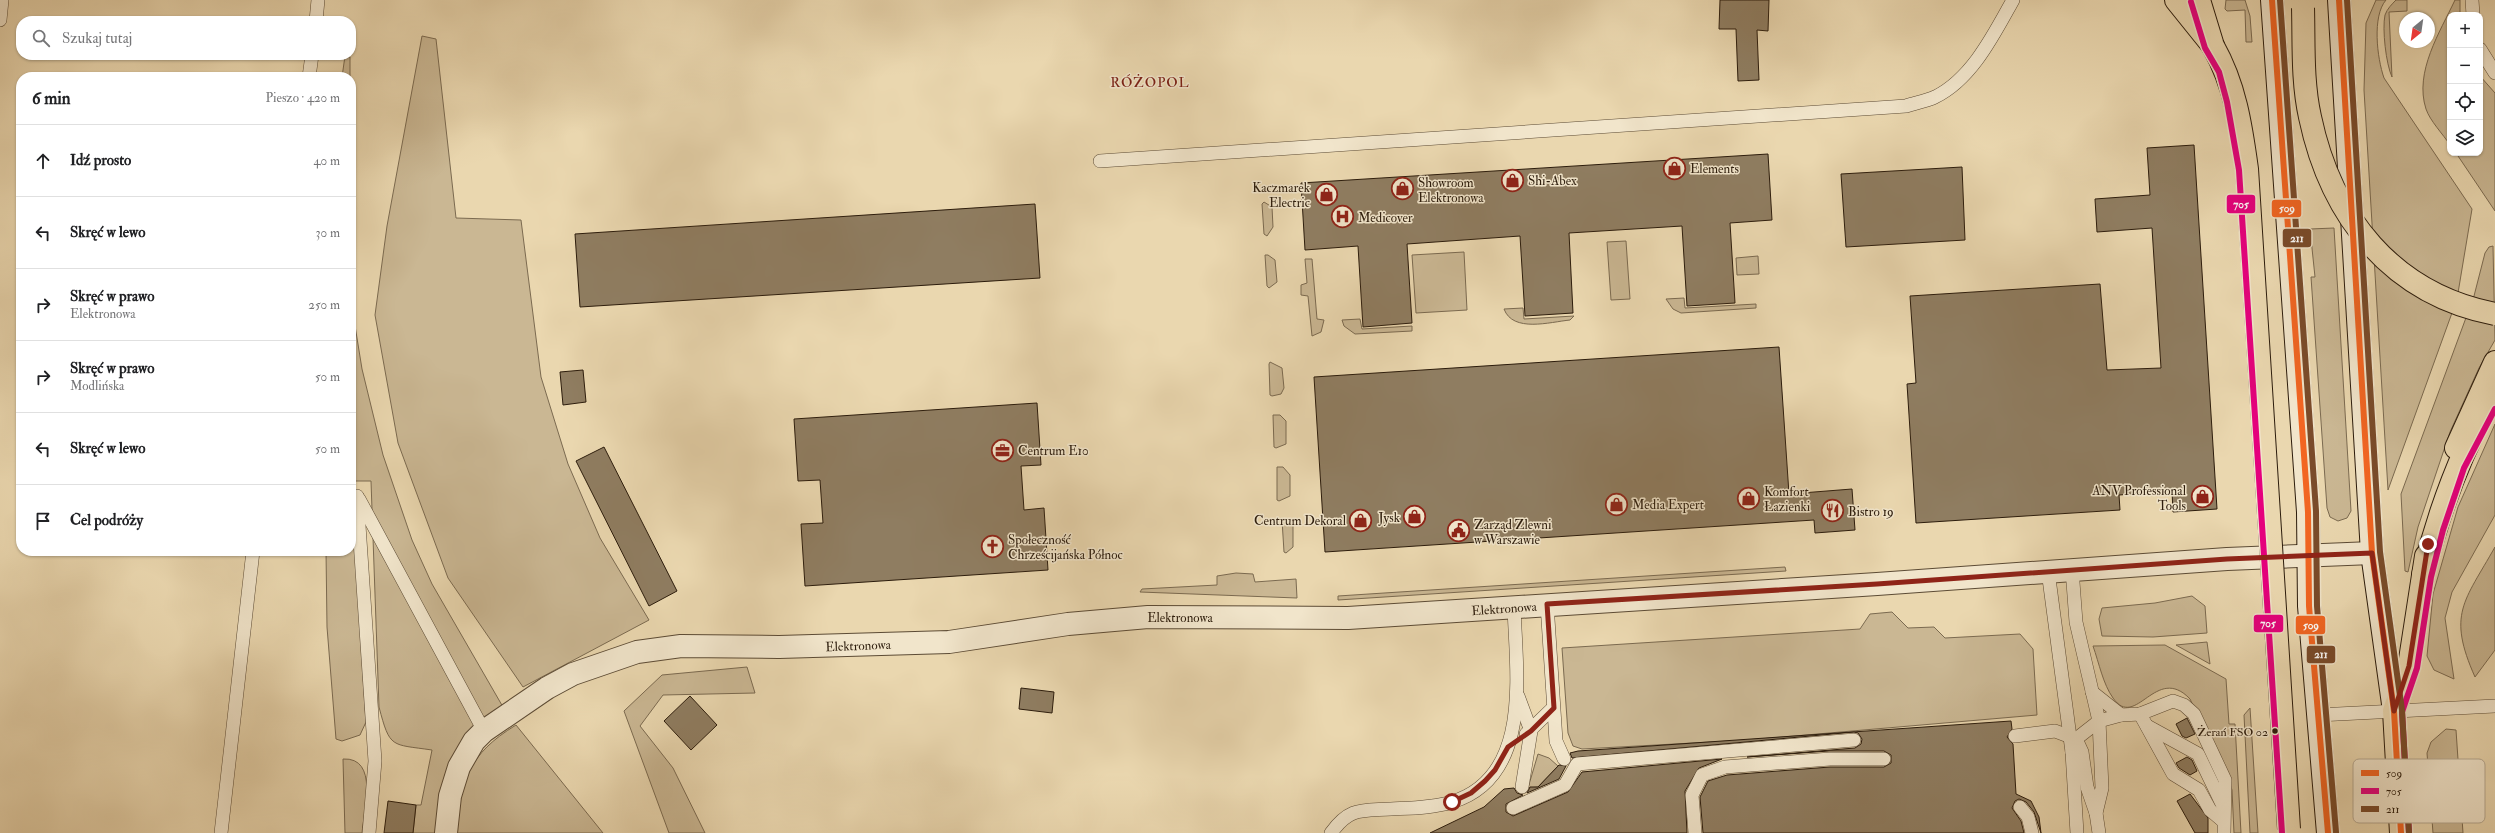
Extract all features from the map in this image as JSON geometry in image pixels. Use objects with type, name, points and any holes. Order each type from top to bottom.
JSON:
[{"type":"main road","points":[[2176,0],[2213,46],[2226,69],[2235,100],[2247,169],[2290,833]]},
{"type":"main road","points":[[2199,0],[2213,46]]},
{"type":"main road","points":[[2303,0],[2305,71],[2310,116],[2324,164],[2349,217],[2385,261],[2417,285],[2446,300],[2472,310],[2495,314]]},
{"type":"main road","points":[[2397,759],[2394,711],[2409,666],[2434,515],[2448,471],[2467,420],[2495,362]]},
{"type":"main road","points":[[2423,575],[2437,521],[2457,465],[2495,392]]},
{"type":"main road","points":[[2400,823],[2401,833]]},
{"type":"street","points":[[2272,0],[2308,512],[2308,606],[2328,833]]},
{"type":"street","points":[[2339,0],[2372,553],[2394,711]]},
{"type":"street","name":"Elektronowa","points":[[446,833],[450,796],[459,767],[470,747],[484,731],[560,681],[637,652],[681,646],[779,647],[949,642],[1068,624],[1148,617],[1348,618],[1547,604],[1877,584],[2227,559],[2309,557],[2372,553]]},
{"type":"lane","points":[[0,20],[2,0]]},
{"type":"lane","points":[[316,16],[318,0]]},
{"type":"lane","points":[[1100,161],[1906,106],[1936,96],[1960,78],[1988,44],[2013,0]]},
{"type":"lane","points":[[2472,0],[2473,12]]},
{"type":"lane","points":[[2483,54],[2495,72]]},
{"type":"lane","points":[[310,72],[311,60]]},
{"type":"lane","points":[[356,500],[484,731]]},
{"type":"lane","points":[[356,521],[375,761],[368,833]]},
{"type":"lane","points":[[221,833],[252,556]]},
{"type":"lane","points":[[2072,569],[2076,622],[2099,721],[2102,788],[2096,813]]},
{"type":"lane","points":[[2048,571],[2072,737],[2076,833]]},
{"type":"lane","points":[[1547,604],[1556,741],[1564,759]]},
{"type":"lane","points":[[1331,833],[1338,823],[1354,811],[1425,807],[1452,802],[1471,793],[1495,770],[1508,747],[1514,727],[1516,690],[1514,607]]},
{"type":"lane","points":[[1516,690],[1531,731],[1522,788]]},
{"type":"lane","points":[[2092,692],[2121,715],[2143,720],[2198,754],[2224,808]]},
{"type":"lane","points":[[2143,720],[2173,701],[2184,705],[2194,714],[2225,780],[2224,827]]},
{"type":"lane","points":[[2318,715],[2495,706]]},
{"type":"lane","points":[[1508,747],[1531,731],[1554,708]]},
{"type":"lane","points":[[2072,737],[2099,721],[2121,715]]},
{"type":"lane","points":[[2143,720],[2173,774],[2198,790],[2210,810],[2224,827]]},
{"type":"lane","points":[[2015,736],[2055,731],[2072,737],[2082,752],[2087,787],[2096,813],[2099,833]]},
{"type":"lane","points":[[1513,808],[1565,785],[1577,764],[1854,740]]},
{"type":"lane","points":[[1695,833],[1692,795],[1702,775],[1724,767],[1830,759],[1884,759]]},
{"type":"lane","points":[[2020,807],[2028,817],[2032,833]]},
{"type":"shaded area","points":[[2226,0],[2245,0],[2250,16],[2252,42],[2246,42],[2245,10],[2227,11],[2225,9]]},
{"type":"shaded area","points":[[2376,0],[2386,0],[2382,7],[2377,26],[2379,60],[2384,78],[2472,209],[2457,299],[2388,490],[2364,90],[2366,23]]},
{"type":"shaded area","points":[[2396,0],[2407,0],[2407,11],[2389,12],[2392,77],[2386,55],[2384,21],[2387,11]]},
{"type":"shaded area","points":[[2455,0],[2460,0],[2460,12],[2449,12]]},
{"type":"shaded area","points":[[2447,16],[2447,141],[2428,114],[2423,95],[2423,81],[2426,67],[2432,48],[2435,48],[2436,39]]},
{"type":"shaded area","points":[[422,36],[436,39],[456,218],[521,220],[541,377],[568,464],[600,538],[649,620],[523,687],[448,578],[398,443],[375,315],[387,226]]},
{"type":"shaded area","points":[[344,60],[350,60],[350,72],[343,72]]},
{"type":"shaded area","points":[[2483,79],[2495,93],[2495,211],[2458,156],[2483,156]]},
{"type":"shaded area","points":[[1264,202],[1272,207],[1273,227],[1267,236],[1264,234],[1262,204]]},
{"type":"shaded area","points":[[2334,228],[2351,511],[2347,518],[2338,521],[2330,517],[2327,508],[2311,277],[2315,277],[2310,229]]},
{"type":"shaded area","points":[[1626,241],[1630,299],[1611,300],[1607,242]]},
{"type":"shaded area","points":[[2493,246],[2495,340],[2479,368],[2450,432],[2418,527],[2408,572],[2405,571],[2401,494],[2474,296],[2485,253],[2489,247]]},
{"type":"shaded area","points":[[1464,252],[1467,310],[1416,313],[1412,255]]},
{"type":"shaded area","points":[[1265,255],[1268,255],[1275,260],[1277,282],[1269,288],[1267,286]]},
{"type":"shaded area","points":[[1758,256],[1759,274],[1737,275],[1736,258]]},
{"type":"shaded area","points":[[1305,259],[1312,259],[1317,319],[1324,320],[1321,332],[1312,336],[1308,296],[1301,295],[1301,285],[1307,283]]},
{"type":"shaded area","points":[[1684,298],[1685,308],[1756,304],[1756,308],[1681,313],[1673,309],[1666,299]]},
{"type":"shaded area","points":[[1523,308],[1524,319],[1574,316],[1570,320],[1543,324],[1524,324],[1515,321],[1504,309]]},
{"type":"shaded area","points":[[1360,319],[1362,329],[1412,326],[1412,331],[1355,334],[1344,326],[1342,320]]},
{"type":"shaded area","points":[[356,332],[362,369],[383,455],[412,540],[432,584],[503,707],[437,818],[435,833],[413,833],[416,805],[421,805],[432,750],[408,747],[394,742],[386,731],[379,707],[371,481],[356,481]]},
{"type":"shaded area","points":[[1270,362],[1282,368],[1284,388],[1281,394],[1272,396],[1270,395]]},
{"type":"shaded area","points":[[1273,415],[1280,415],[1286,421],[1286,444],[1276,448],[1274,447]]},
{"type":"shaded area","points":[[2495,424],[2495,515],[2452,592],[2445,618],[2454,679],[2434,670],[2427,656],[2433,594],[2458,507]]},
{"type":"shaded area","points":[[1277,467],[1283,467],[1290,475],[1290,496],[1279,501],[1277,500]]},
{"type":"shaded area","points":[[1282,520],[1287,520],[1293,525],[1293,547],[1286,553],[1284,552]]},
{"type":"shaded area","points":[[2495,547],[2495,650],[2475,677],[2462,638],[2461,623],[2463,609],[2475,582]]},
{"type":"shaded area","points":[[326,556],[356,556],[366,722],[360,735],[342,741],[336,739],[327,627]]},
{"type":"shaded area","points":[[1785,567],[1786,571],[1338,600],[1338,596]]},
{"type":"shaded area","points":[[1236,573],[1253,574],[1255,582],[1296,579],[1297,598],[1140,592],[1142,589],[1217,585],[1217,576]]},
{"type":"shaded area","points":[[2192,596],[2205,606],[2207,633],[2153,637],[2102,636],[2099,619],[2102,608],[2155,603]]},
{"type":"shaded area","points":[[1892,612],[1908,628],[1934,627],[1945,638],[2020,634],[2033,649],[2037,715],[1748,740],[1582,749],[1573,746],[1568,733],[1562,648],[1860,629],[1870,614]]},
{"type":"shaded area","points":[[2207,642],[2210,664],[2176,645]]},
{"type":"shaded area","points":[[2165,645],[2226,679],[2229,724],[2235,724],[2241,833],[2234,833],[2232,790],[2229,780],[2190,699],[2178,690],[2167,688],[2130,707],[2122,706],[2113,698],[2106,686],[2093,646]]},
{"type":"shaded area","points":[[747,667],[755,693],[663,695],[640,726],[673,768],[705,833],[669,833],[624,711],[662,675]]},
{"type":"shaded area","points":[[2250,708],[2258,833],[2250,833],[2244,715]]},
{"type":"shaded area","points":[[516,725],[603,833],[455,833],[461,798],[470,770],[477,758],[487,747]]},
{"type":"shaded area","points":[[2446,729],[2456,730],[2458,759],[2427,759],[2427,753],[2431,742]]},
{"type":"shaded area","points":[[1538,754],[1549,758],[1558,766],[1538,787],[1528,788]]},
{"type":"shaded area","points":[[343,759],[354,761],[361,767],[365,776],[367,787],[362,833],[345,833]]},
{"type":"shaded area","points":[[2432,823],[2462,823],[2463,833],[2433,833]]},
{"type":"building","points":[[1720,0],[1769,0],[1768,31],[1757,30],[1759,80],[1738,81],[1736,29],[1719,29]]},
{"type":"building","points":[[2194,145],[2217,509],[2173,512],[2172,491],[2119,495],[2120,510],[1916,523],[1907,384],[1916,383],[1910,296],[2100,284],[2107,370],[2161,368],[2152,228],[2097,232],[2095,199],[2150,195],[2147,148]]},
{"type":"building","points":[[1768,154],[1772,220],[1730,223],[1735,303],[1687,306],[1682,226],[1569,233],[1573,313],[1525,316],[1520,236],[1407,244],[1412,323],[1363,327],[1358,246],[1305,250],[1301,183]]},
{"type":"building","points":[[1962,167],[1965,240],[1846,247],[1841,174]]},
{"type":"building","points":[[1035,204],[1040,278],[580,307],[575,234]]},
{"type":"building","points":[[1779,347],[1789,494],[1852,489],[1855,530],[1815,533],[1814,520],[1325,552],[1314,377]]},
{"type":"building","points":[[583,370],[586,402],[563,405],[560,372]]},
{"type":"building","points":[[1037,403],[1041,465],[1021,466],[1024,510],[1044,508],[1048,570],[805,586],[801,524],[823,523],[820,480],[798,481],[794,419]]},
{"type":"building","points":[[604,447],[677,591],[649,606],[576,461]]},
{"type":"building","points":[[1021,688],[1054,692],[1052,713],[1019,709]]},
{"type":"building","points":[[690,696],[717,725],[691,750],[664,721]]},
{"type":"building","points":[[2187,718],[2195,734],[2186,738],[2182,736],[2176,724]]},
{"type":"building","points":[[2011,721],[2012,729],[2007,737],[2013,744],[2016,794],[2031,801],[2039,817],[2041,833],[2034,812],[2026,802],[2019,799],[2015,801],[2012,808],[2021,821],[2024,833],[1703,833],[1700,797],[1708,781],[1727,775],[1830,767],[1884,767],[1891,763],[1891,755],[1884,751],[1829,751],[1747,757],[1855,748],[1861,744],[1862,739],[1858,733],[1854,732],[1572,758],[1570,753],[1578,751]]},
{"type":"building","points":[[2187,757],[2192,760],[2197,771],[2190,775],[2179,768],[2176,763]]},
{"type":"building","points":[[1722,759],[1699,768],[1685,791],[1687,833],[1430,833],[1484,807],[1504,789],[1514,788],[1517,793],[1523,795],[1506,804],[1506,812],[1513,816],[1568,792],[1582,772]]},
{"type":"building","points":[[1559,765],[1566,766],[1559,779],[1527,793],[1530,787],[1538,787]]},
{"type":"building","points":[[2190,794],[2208,818],[2208,833],[2195,833],[2177,801]]},
{"type":"building","points":[[388,801],[416,805],[413,833],[384,833]]},
{"type":"transit line","name":"509","points":[[2272,0],[2308,512],[2309,606],[2328,833]]},
{"type":"transit line","name":"211","points":[[2280,0],[2316,511],[2317,606],[2336,832]]},
{"type":"transit line","name":"509","points":[[2339,0],[2372,553],[2394,711],[2397,759]]},
{"type":"transit line","name":"211","points":[[2347,0],[2380,552],[2402,710],[2405,759]]},
{"type":"transit line","name":"705","points":[[2191,2],[2205,48],[2219,72],[2227,102],[2239,170],[2282,833]]},
{"type":"transit line","name":"705","points":[[2405,759],[2402,712],[2417,668],[2431,577],[2443,530],[2464,468],[2495,409]]},
{"type":"transit line","name":"509","points":[[2400,823],[2401,833]]},
{"type":"transit line","name":"705","points":[[2408,823],[2409,833]]},
{"type":"transit line","name":"211","points":[[2408,823],[2409,833]]},
{"type":"place","name":"Elements","points":[[1675,168]]},
{"type":"place","name":"Shi-Abex","points":[[1512,180]]},
{"type":"place","name":"Showroom Elektronowa","points":[[1403,189]]},
{"type":"place","name":"Kaczmarek Electric","points":[[1326,194]]},
{"type":"place","name":"Medicover","points":[[1342,217]]},
{"type":"place","name":"Centrum E10","points":[[1003,450]]},
{"type":"place","name":"ANV Professional Tools","points":[[2202,497]]},
{"type":"place","name":"Komfort Łazienki","points":[[1748,498]]},
{"type":"place","name":"Media Expert","points":[[1616,504]]},
{"type":"place","name":"Bistro 19","points":[[1833,511]]},
{"type":"place","name":"Jysk","points":[[1415,517]]},
{"type":"place","name":"Centrum Dekoral","points":[[1361,520]]},
{"type":"place","name":"Zarząd Zlewni w Warszawie","points":[[1458,531]]},
{"type":"place","name":"Społeczność Chrześcijańska Północ","points":[[993,546]]},
{"type":"place","name":"Żerań FSO 02","points":[[2275,731]]},
{"type":"district","name":"RÓŻOPOL","points":[[1150,82]]},
{"type":"route","points":[[1452,802],[1471,793],[1485,781],[1495,770],[1508,747],[1531,731],[1554,708],[1547,604],[1877,584],[2227,559],[2309,557],[2372,553],[2394,711],[2409,666],[2428,544]]}]
